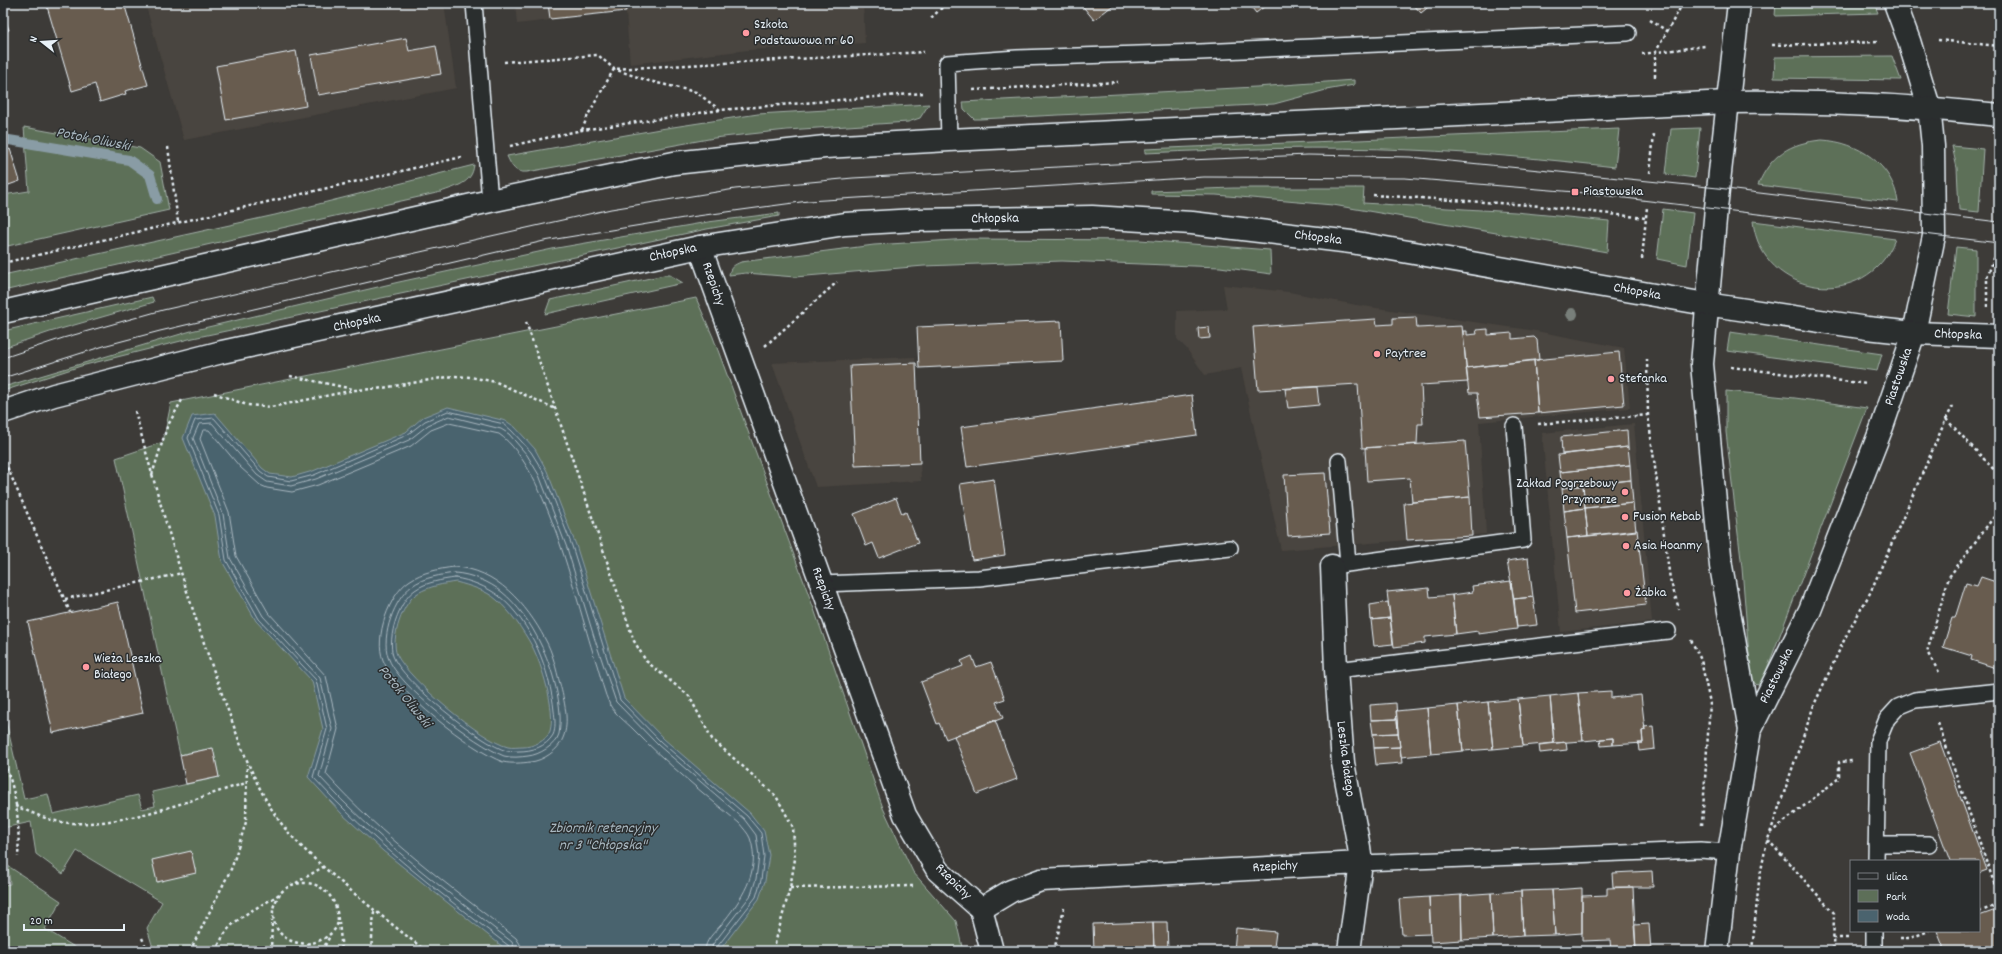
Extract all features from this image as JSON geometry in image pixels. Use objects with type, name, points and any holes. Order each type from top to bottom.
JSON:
[{"type":"main road","name":"Piastowska","points":[[1739,3],[1706,304],[1702,364],[1721,566],[1750,730]]},
{"type":"main road","name":"Piastowska","points":[[1717,951],[1730,852],[1750,730],[1810,610],[1882,427],[1914,334],[1934,236],[1933,146],[1929,107],[1909,41],[1895,3]]},
{"type":"main road","points":[[3,312],[490,201],[674,164],[825,147],[1728,102],[1787,101],[1929,107],[1999,115]]},
{"type":"main road","name":"Chłopska","points":[[3,412],[54,395],[222,352],[700,247],[845,224],[916,220],[1092,217],[1192,223],[1351,242],[1706,304],[1914,334],[1999,336]]},
{"type":"main road","name":"Rzepichy","points":[[700,247],[905,815],[938,871],[981,909],[992,951]]},
{"type":"main road","name":"Leszka Białego","points":[[1340,564],[1336,670],[1343,763],[1361,863],[1349,951]]},
{"type":"main road","name":"Rzepichy","points":[[981,909],[1011,891],[1041,880],[1361,863]]},
{"type":"lane","points":[[474,3],[490,201]]},
{"type":"lane","points":[[949,140],[947,63],[1017,58],[1208,52],[1628,33]]},
{"type":"lane","points":[[1339,460],[1340,564],[1523,540],[1514,426]]},
{"type":"lane","points":[[821,584],[979,578],[1230,548]]},
{"type":"lane","points":[[1336,670],[1668,631]]},
{"type":"lane","points":[[1876,860],[1878,742],[1887,719],[1898,707],[1915,700],[1999,691]]},
{"type":"lane","points":[[1876,844],[1929,844]]},
{"type":"lane","points":[[1361,863],[1700,850],[1730,852]]},
{"type":"lane","points":[[1874,932],[1874,951]]},
{"type":"path","points":[[931,18],[947,3]]},
{"type":"path","points":[[1655,84],[1655,53],[1683,3]]},
{"type":"path","points":[[1646,20],[1650,20],[1667,31]]},
{"type":"path","points":[[1936,40],[1999,46]]},
{"type":"path","points":[[1772,45],[1882,42]]},
{"type":"path","points":[[1655,53],[1706,46]]},
{"type":"path","points":[[479,63],[598,55],[614,69],[649,81],[696,92],[720,110]]},
{"type":"path","points":[[503,148],[582,130],[720,110],[924,93]]},
{"type":"path","points":[[1650,174],[1654,131]]},
{"type":"path","points":[[168,147],[178,222]]},
{"type":"path","points":[[3,263],[468,156]]},
{"type":"path","points":[[1373,195],[1530,205],[1646,218]]},
{"type":"path","points":[[1642,259],[1647,207]]},
{"type":"path","points":[[1987,312],[1987,277],[1998,248]]},
{"type":"path","points":[[742,366],[837,282]]},
{"type":"path","points":[[526,322],[634,640],[646,661],[690,696],[712,739],[776,796],[793,827],[795,859],[790,888],[773,951]]},
{"type":"path","points":[[1647,359],[1648,414],[1670,579],[1681,615]]},
{"type":"path","points":[[1725,366],[1868,384]]},
{"type":"path","points":[[290,376],[355,390]]},
{"type":"path","points":[[214,393],[247,405],[271,407],[355,390],[376,389],[453,376],[470,377],[496,382],[556,409]]},
{"type":"path","points":[[152,475],[167,428],[182,400]]},
{"type":"path","points":[[1752,951],[1759,881],[1768,840],[1814,705],[1846,636],[1870,593],[1946,419],[1954,406]]},
{"type":"path","points":[[135,411],[152,475],[207,654],[247,762],[274,813],[295,840],[323,867],[374,911],[426,951]]},
{"type":"path","points":[[1514,426],[1648,414]]},
{"type":"path","points":[[1946,419],[1999,475]]},
{"type":"path","points":[[5,462],[70,612]]},
{"type":"path","points":[[1999,510],[1949,577],[1927,652],[1947,686],[1939,697],[1933,710],[1999,897]]},
{"type":"path","points":[[65,600],[182,573]]},
{"type":"path","points":[[1688,635],[1701,660],[1710,703],[1700,850]]},
{"type":"path","points":[[3,762],[11,785],[20,831],[18,857]]},
{"type":"path","points":[[190,951],[232,867],[246,822],[247,762]]},
{"type":"path","points":[[15,806],[60,822],[90,823],[126,819],[246,783]]},
{"type":"path","points":[[1768,840],[1834,913],[1833,951]]},
{"type":"path","points":[[216,951],[224,934],[238,920],[323,867]]},
{"type":"path","points":[[1054,951],[1071,878]]},
{"type":"path","points":[[294,884],[311,882],[326,889],[336,904],[342,951]]},
{"type":"path","points":[[790,888],[915,886]]},
{"type":"path","points":[[280,893],[273,908],[274,925],[284,940],[299,946],[316,945],[330,936]]},
{"type":"path","points":[[271,951],[273,898]]},
{"type":"path","points":[[1980,912],[1999,904]]},
{"type":"path","points":[[371,951],[374,911]]},
{"type":"path","points":[[322,951],[338,921]]},
{"type":"path","points":[[142,938],[148,951]]},
{"type":"shaded area","points":[[145,3],[444,3],[456,88],[184,140]]},
{"type":"shaded area","name":"Szkoła Podstawowa nr 60","points":[[515,3],[863,3],[865,43],[748,50],[630,64],[626,11],[517,24]]},
{"type":"shaded area","points":[[1223,285],[1289,292],[1356,305],[1536,331],[1624,348],[1630,408],[1479,422],[1486,534],[1281,550],[1241,368],[1205,375],[1186,348],[1177,339],[1177,311],[1227,309]]},
{"type":"shaded area","points":[[915,357],[921,481],[816,487],[772,363]]},
{"type":"shaded area","points":[[1634,424],[1652,622],[1561,632],[1542,433]]},
{"type":"green space","points":[[1776,3],[1874,3],[1878,13],[1775,16]]},
{"type":"green space","points":[[1892,56],[1901,80],[1774,78],[1775,57]]},
{"type":"green space","points":[[1354,80],[1354,85],[1326,90],[1274,104],[974,119],[964,109],[963,102],[1256,87]]},
{"type":"green space","points":[[929,104],[920,118],[908,122],[787,130],[714,138],[527,172],[514,168],[507,156],[660,129],[758,114]]},
{"type":"green space","points":[[24,127],[140,148],[160,162],[169,210],[3,247],[3,195],[29,191]]},
{"type":"green space","points":[[1700,128],[1695,178],[1666,174],[1671,129]]},
{"type":"green space","points":[[1619,129],[1615,167],[1436,151],[1378,149],[1278,148],[1145,153],[1145,149]]},
{"type":"green space","points":[[1822,140],[1848,145],[1861,150],[1872,158],[1881,166],[1889,177],[1895,189],[1898,202],[1758,185],[1769,166],[1782,152],[1800,144]]},
{"type":"green space","points":[[1952,146],[1983,149],[1979,212],[1959,210],[1957,168]]},
{"type":"green space","points":[[474,165],[473,171],[467,180],[458,186],[441,192],[3,291],[3,275],[275,215]]},
{"type":"green space","points":[[1233,188],[1364,188],[1363,203],[1515,212],[1609,221],[1607,252],[1333,205],[1216,195],[1151,194],[1151,191]]},
{"type":"green space","points":[[1663,209],[1693,213],[1687,265],[1657,259]]},
{"type":"green space","points":[[779,213],[779,216],[707,229],[193,338],[81,366],[3,391],[3,387],[191,331],[399,282],[557,248],[708,222]]},
{"type":"green space","points":[[1753,221],[1895,239],[1881,262],[1863,278],[1840,286],[1817,286],[1794,280],[1775,267],[1760,247]]},
{"type":"green space","points":[[969,239],[1140,240],[1270,250],[1271,274],[1220,267],[1062,261],[924,266],[795,277],[746,273],[729,275],[730,270],[736,264],[741,262],[874,245]]},
{"type":"green space","points":[[1956,247],[1976,249],[1976,317],[1948,314]]},
{"type":"green space","points":[[664,275],[670,275],[683,283],[545,314],[550,300]]},
{"type":"green space","points":[[152,297],[154,302],[50,332],[3,348],[3,331]]},
{"type":"green space","points":[[696,298],[713,337],[814,609],[883,808],[913,872],[956,921],[963,951],[154,951],[147,928],[162,902],[77,851],[63,874],[36,854],[31,822],[3,828],[3,708],[24,799],[48,794],[53,814],[138,795],[142,809],[155,806],[152,792],[219,777],[212,748],[180,755],[116,458],[163,442],[171,403]]},
{"type":"green space","points":[[1730,332],[1882,354],[1877,371],[1727,351]]},
{"type":"green space","points":[[1726,391],[1795,398],[1867,408],[1762,682],[1757,685],[1751,680],[1742,568],[1726,432]]},
{"type":"green space","points":[[8,866],[61,901],[45,929],[81,951],[3,951],[3,885],[10,884]]},
{"type":"water","name":"Zbiornik retencyjny nr 3 \"Chłopska\"","points":[[448,407],[506,421],[515,427],[535,449],[547,471],[576,545],[624,698],[664,739],[750,813],[764,831],[769,855],[765,881],[759,899],[719,951],[508,951],[383,851],[342,814],[308,777],[323,729],[312,681],[256,621],[222,561],[215,516],[183,438],[192,416],[215,413],[262,468],[270,474],[292,477],[313,471],[406,432],[423,417]],"holes":[[[456,582],[483,591],[497,600],[507,610],[532,646],[544,676],[550,700],[551,712],[550,731],[546,738],[539,743],[527,747],[510,747],[496,742],[481,733],[464,722],[430,693],[415,679],[397,655],[395,640],[399,621],[407,604],[418,593],[437,586]]]},
{"type":"building","points":[[46,3],[124,3],[148,85],[125,91],[126,94],[100,102],[95,84],[72,91]]},
{"type":"building","points":[[548,3],[625,3],[626,11],[550,19]]},
{"type":"building","points":[[1080,3],[1116,3],[1094,20]]},
{"type":"building","points":[[1248,3],[1269,3],[1256,13]]},
{"type":"building","points":[[1412,3],[1431,3],[1432,4],[1421,13]]},
{"type":"building","points":[[3,13],[9,30],[3,32]]},
{"type":"building","points":[[406,38],[409,51],[436,46],[441,74],[318,95],[311,55]]},
{"type":"building","points":[[296,51],[306,106],[226,120],[216,66]]},
{"type":"building","points":[[10,149],[20,181],[3,187],[3,152]]},
{"type":"building","points":[[1416,317],[1417,328],[1462,326],[1468,382],[1421,385],[1423,424],[1418,424],[1417,444],[1362,448],[1358,384],[1258,390],[1253,327],[1376,319],[1377,325],[1393,324],[1393,318]]},
{"type":"building","points":[[1061,321],[1063,361],[919,368],[917,327]]},
{"type":"building","points":[[1209,327],[1210,338],[1199,339],[1198,328]]},
{"type":"building","points":[[1488,329],[1488,335],[1512,333],[1512,339],[1534,337],[1537,340],[1539,360],[1466,368],[1463,331],[1467,331],[1467,335],[1477,334],[1476,330]]},
{"type":"building","points":[[1619,352],[1624,405],[1538,413],[1534,360]]},
{"type":"building","points":[[1534,360],[1538,413],[1480,417],[1477,393],[1469,393],[1466,368]]},
{"type":"building","points":[[916,363],[920,463],[855,466],[850,366]]},
{"type":"building","points":[[1317,387],[1319,405],[1288,408],[1285,389]]},
{"type":"building","points":[[1192,395],[1197,435],[967,467],[961,427]]},
{"type":"building","points":[[1627,430],[1628,447],[1562,454],[1561,437]]},
{"type":"building","points":[[1465,441],[1470,497],[1412,502],[1410,478],[1367,481],[1365,448]]},
{"type":"building","points":[[1628,447],[1630,465],[1560,472],[1558,455]]},
{"type":"building","points":[[1630,465],[1631,480],[1562,488],[1560,472]]},
{"type":"building","points":[[1325,473],[1330,533],[1288,536],[1284,475]]},
{"type":"building","points":[[994,479],[1005,555],[972,560],[960,484]]},
{"type":"building","points":[[1631,480],[1633,503],[1585,508],[1583,485]]},
{"type":"building","points":[[1583,485],[1585,508],[1564,511],[1562,488]]},
{"type":"building","points":[[1470,497],[1472,536],[1407,540],[1404,503]]},
{"type":"building","points":[[896,498],[902,514],[906,512],[918,543],[879,558],[873,543],[866,546],[854,514]]},
{"type":"building","points":[[1633,503],[1636,531],[1588,536],[1585,508]]},
{"type":"building","points":[[1585,508],[1588,536],[1567,538],[1564,511]]},
{"type":"building","points":[[1637,530],[1646,605],[1575,613],[1567,538]]},
{"type":"building","points":[[1528,558],[1533,597],[1514,599],[1507,561]]},
{"type":"building","points":[[1981,577],[1999,583],[1999,669],[1971,660],[1972,656],[1943,647],[1952,618],[1955,618],[1966,583],[1977,586]]},
{"type":"building","points":[[1511,581],[1517,629],[1478,634],[1478,631],[1456,634],[1452,595],[1473,592],[1472,586]]},
{"type":"building","points":[[1429,588],[1430,597],[1452,595],[1456,634],[1425,637],[1425,643],[1394,647],[1387,592]]},
{"type":"building","points":[[1533,597],[1537,625],[1517,627],[1514,599]]},
{"type":"building","name":"Wieża Leszka Białego","points":[[118,602],[143,713],[53,733],[28,622]]},
{"type":"building","points":[[1388,602],[1390,618],[1371,620],[1370,605]]},
{"type":"building","points":[[1390,618],[1393,644],[1374,646],[1371,620]]},
{"type":"building","points":[[972,656],[976,667],[991,662],[1005,699],[996,702],[1003,718],[946,739],[939,723],[937,724],[921,682],[963,666],[961,661]]},
{"type":"building","points":[[1611,691],[1611,698],[1641,695],[1645,730],[1642,731],[1643,743],[1613,745],[1613,738],[1583,741],[1578,693]]},
{"type":"building","points":[[1578,693],[1583,741],[1554,743],[1550,696]]},
{"type":"building","points":[[1550,696],[1554,743],[1523,746],[1518,699]]},
{"type":"building","points":[[1518,699],[1523,746],[1493,749],[1488,702]]},
{"type":"building","points":[[1488,702],[1493,749],[1463,751],[1458,705]]},
{"type":"building","points":[[1396,703],[1397,719],[1371,720],[1370,705]]},
{"type":"building","points":[[1458,705],[1463,751],[1431,754],[1427,708]]},
{"type":"building","points":[[1427,708],[1431,754],[1401,757],[1396,711]]},
{"type":"building","points":[[1397,719],[1398,733],[1373,734],[1371,720]]},
{"type":"building","points":[[995,720],[1017,779],[977,794],[954,736]]},
{"type":"building","points":[[1653,726],[1655,749],[1639,751],[1638,743],[1643,743],[1642,731],[1645,730],[1644,727]]},
{"type":"building","points":[[1398,733],[1400,747],[1374,748],[1373,734]]},
{"type":"building","points":[[1613,738],[1613,745],[1601,746],[1600,739]]},
{"type":"building","points":[[1566,742],[1567,750],[1540,753],[1539,745]]},
{"type":"building","points":[[1940,742],[1987,870],[1980,873],[1980,860],[1950,860],[1910,753]]},
{"type":"building","points":[[1400,747],[1402,763],[1376,765],[1374,748]]},
{"type":"building","points":[[213,748],[219,777],[186,784],[180,755]]},
{"type":"building","points":[[191,851],[196,873],[157,882],[152,860]]},
{"type":"building","points":[[1652,871],[1653,887],[1613,887],[1612,873]]},
{"type":"building","points":[[1633,887],[1636,951],[1611,951],[1610,940],[1582,941],[1582,896],[1607,895],[1607,888]]},
{"type":"building","points":[[1582,888],[1582,933],[1555,935],[1552,890]]},
{"type":"building","points":[[1552,890],[1555,935],[1523,936],[1521,891]]},
{"type":"building","points":[[1521,891],[1523,936],[1493,938],[1491,893]]},
{"type":"building","points":[[1491,893],[1493,938],[1462,940],[1461,895]]},
{"type":"building","points":[[1461,895],[1462,940],[1431,942],[1429,897]]},
{"type":"building","points":[[1429,897],[1431,934],[1402,935],[1399,899]]},
{"type":"building","points":[[1996,910],[1999,917],[1999,951],[1945,951],[1937,932],[1980,932],[1980,916]]},
{"type":"building","points":[[1153,922],[1154,951],[1094,951],[1093,924]]},
{"type":"building","points":[[1153,922],[1167,922],[1168,951],[1154,951]]},
{"type":"building","points":[[1649,924],[1651,951],[1636,951],[1634,925]]},
{"type":"building","points":[[1236,928],[1276,932],[1274,947],[1293,949],[1293,951],[1234,951]]},
{"type":"waterway","name":"Potok Oliwski","points":[[3,139],[129,160],[150,175],[157,199]]},
{"type":"tram line","points":[[3,358],[63,338],[163,310],[611,209],[735,189],[853,178],[1308,155],[1410,157],[1718,188],[1999,222]]},
{"type":"tram line","points":[[3,378],[107,345],[160,331],[544,241],[690,217],[808,201],[1204,177],[1405,178],[1575,192],[1999,243]]},
{"type":"place","name":"Szkoła Podstawowa nr 60","points":[[746,33]]},
{"type":"place","name":"Piastowska","points":[[1575,192]]},
{"type":"place","name":"Paytree","points":[[1377,354]]},
{"type":"place","name":"Stefanka","points":[[1611,379]]},
{"type":"place","name":"Zakład Pogrzebowy Przymorze","points":[[1625,492]]},
{"type":"place","name":"Fusion Kebab","points":[[1625,517]]},
{"type":"place","name":"Asia Hoanmy","points":[[1626,546]]},
{"type":"place","name":"Żabka","points":[[1627,593]]},
{"type":"place","name":"Wieża Leszka Białego","points":[[86,667]]}]
